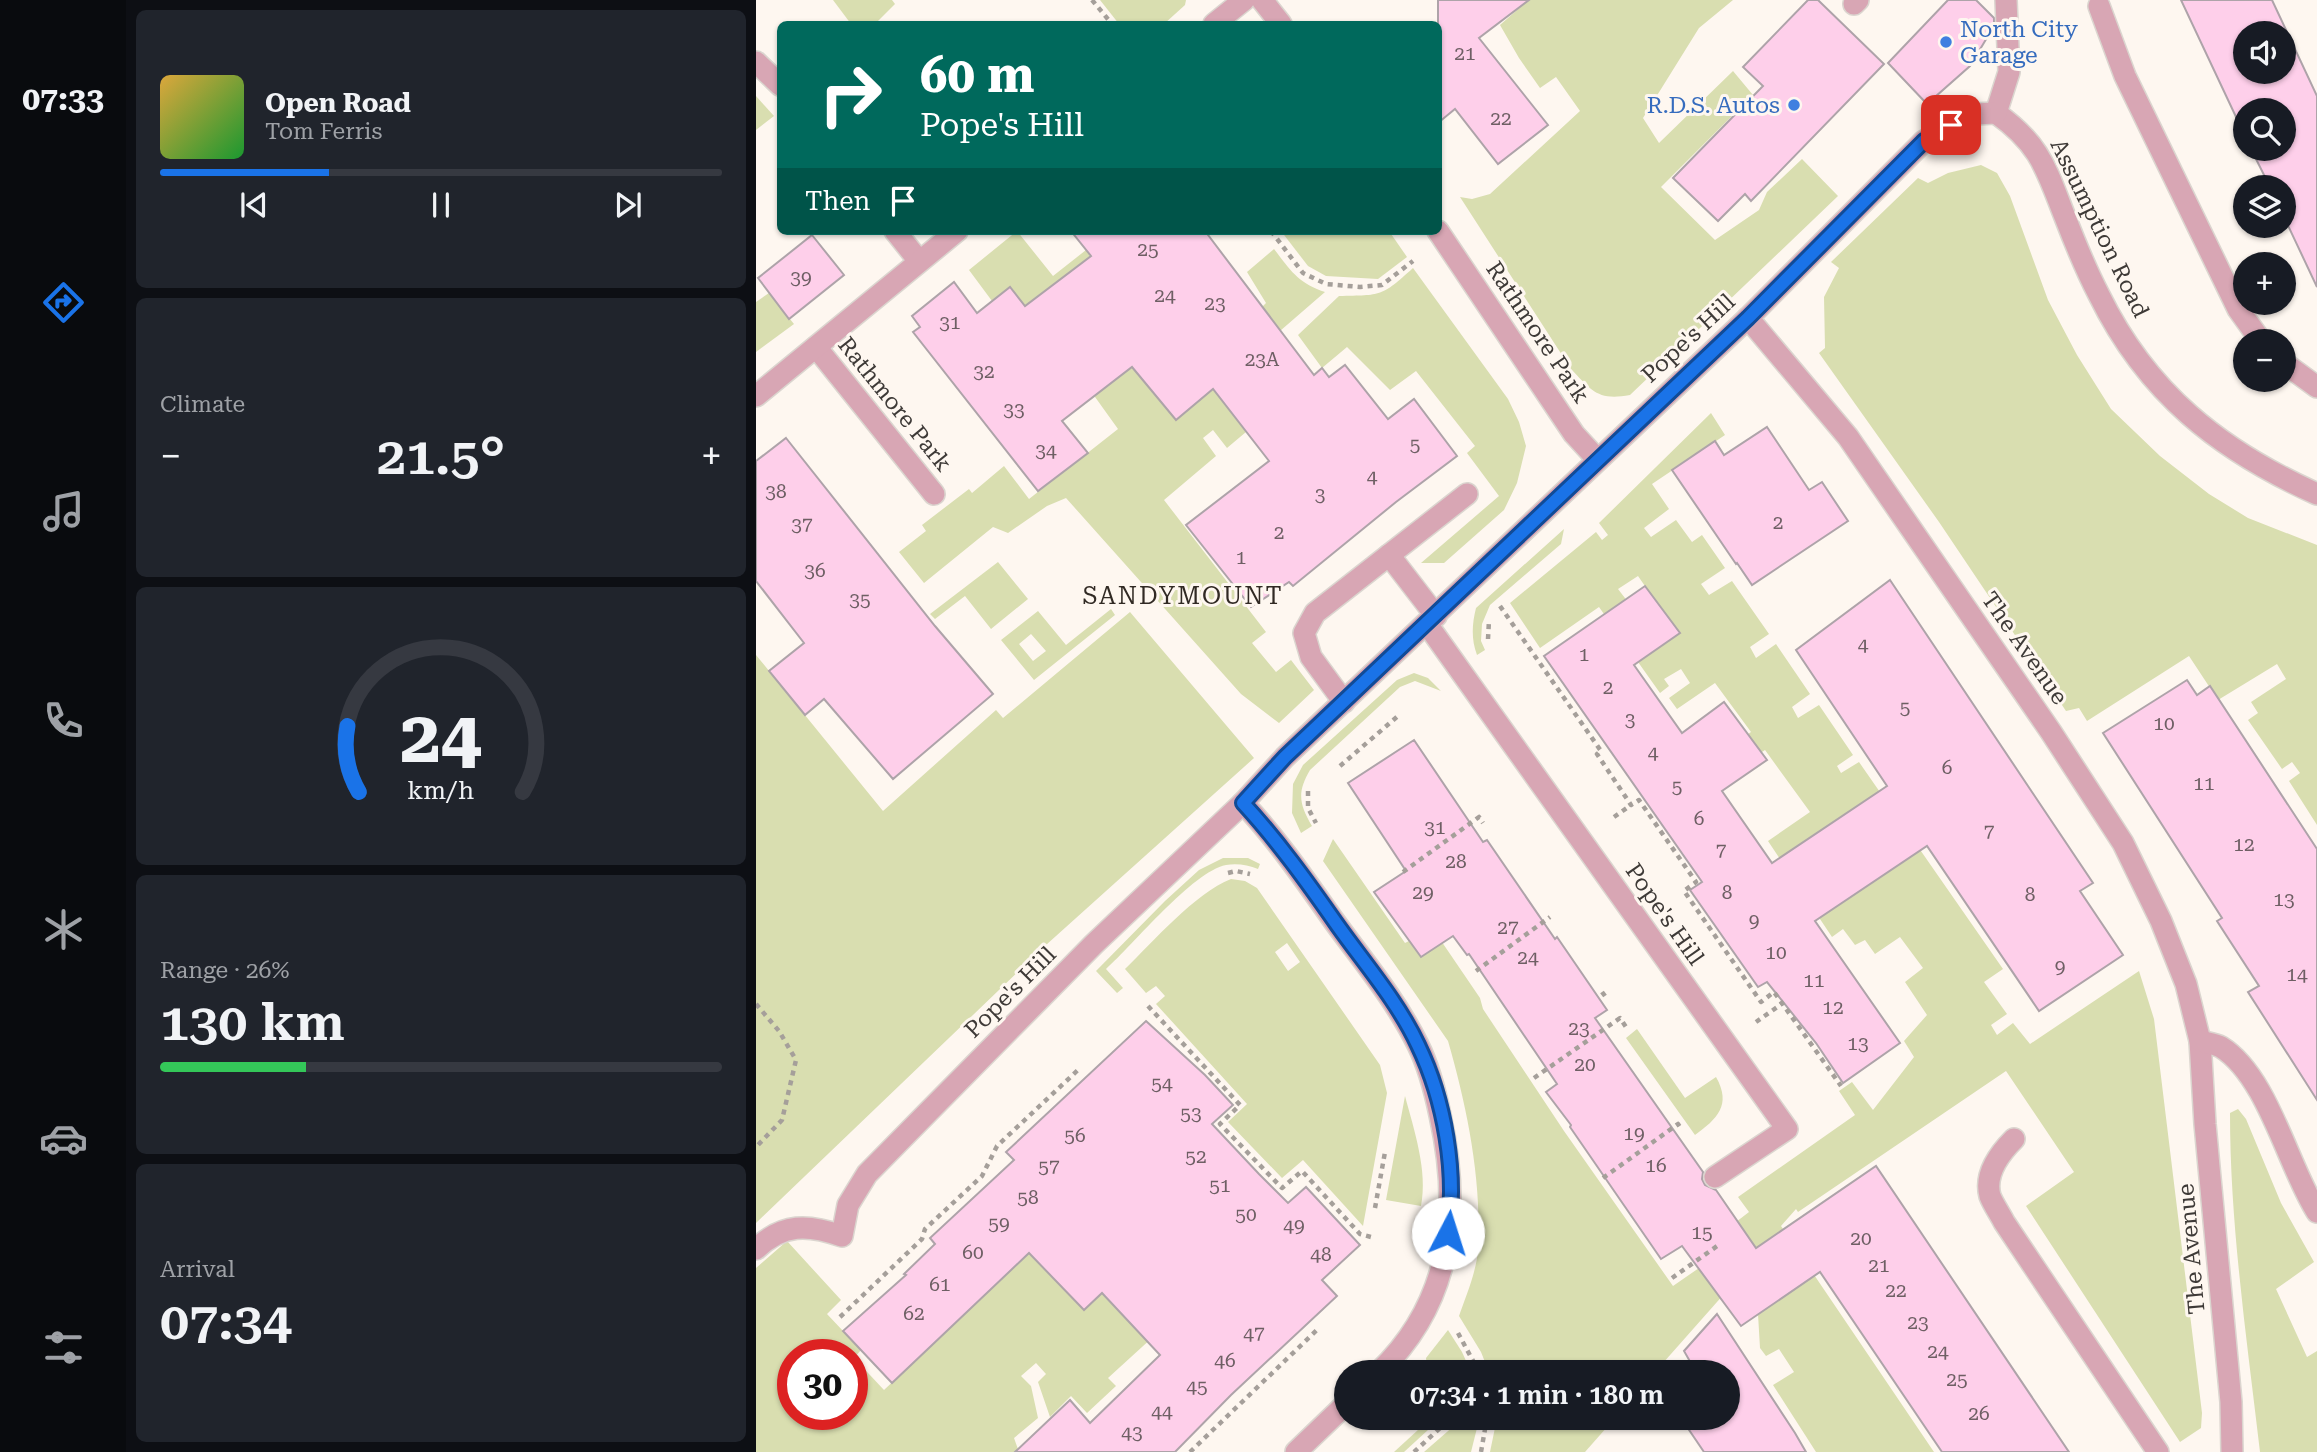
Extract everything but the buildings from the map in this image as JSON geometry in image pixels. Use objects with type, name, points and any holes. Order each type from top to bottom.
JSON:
[{"type":"street","points":[[1218,21],[1244,0]]},
{"type":"street","points":[[1262,0],[1279,21]]},
{"type":"street","points":[[1996,113],[2009,72],[2006,0]]},
{"type":"street","points":[[2099,6],[2125,76],[2238,309],[2252,329]]},
{"type":"street","points":[[756,62],[777,82]]},
{"type":"street","name":"Pope's Hill","points":[[756,1250],[764,1242],[787,1229],[817,1227],[842,1236],[848,1205],[867,1174],[1094,944],[1243,803],[1285,757],[1748,318],[1924,141],[1974,114],[1996,113]]},
{"type":"street","name":"Assumption Road","points":[[1996,113],[2017,128],[2043,164],[2099,296],[2130,349],[2159,386],[2194,421],[2235,452],[2276,476],[2317,494]]},
{"type":"street","points":[[898,235],[919,261]]},
{"type":"street","name":"Rathmore Park","points":[[756,396],[952,235]]},
{"type":"street","name":"Rathmore Park","points":[[1441,235],[1574,434],[1597,459]]},
{"type":"street","name":"The Avenue","points":[[1748,318],[1848,438],[2043,720],[2123,843],[2161,921],[2186,984],[2200,1041],[2231,1402],[2232,1452]]},
{"type":"street","name":"Rathmore Park","points":[[816,347],[933,494]]},
{"type":"street","points":[[2296,372],[2317,387]]},
{"type":"street","points":[[1344,702],[1311,657],[1304,634],[1315,613],[1467,494]]},
{"type":"street","points":[[1389,555],[1431,620]]},
{"type":"street","name":"Pope's Hill","points":[[1431,620],[1787,1129],[1716,1177]]},
{"type":"street","points":[[1243,803],[1290,858],[1393,1003],[1418,1045],[1433,1083],[1446,1141],[1452,1207],[1445,1259],[1429,1305],[1389,1360]]},
{"type":"street","points":[[2200,1041],[2220,1047],[2240,1064],[2264,1099],[2306,1196],[2317,1212]]},
{"type":"street","points":[[2014,1139],[1998,1155],[1991,1174],[1990,1195],[2004,1222],[2158,1452]]},
{"type":"street","points":[[1296,1452],[1334,1416]]},
{"type":"path","points":[[1093,0],[1110,21]]},
{"type":"path","points":[[1274,235],[1303,273],[1326,285],[1381,285],[1411,263]]},
{"type":"path","points":[[1500,605],[1601,751],[1597,754],[1631,805]]},
{"type":"path","points":[[1490,647],[1487,635],[1489,619],[1494,610]]},
{"type":"path","points":[[1340,766],[1398,716]]},
{"type":"path","points":[[1604,823],[1639,800],[1696,882],[1684,891],[1761,1002],[1774,992],[1841,1086]]},
{"type":"path","points":[[1403,872],[1479,817],[1483,823]]},
{"type":"path","points":[[1476,971],[1552,920]]},
{"type":"path","points":[[1752,1024],[1783,1003]]},
{"type":"path","points":[[756,1004],[779,1031],[796,1060],[782,1120],[756,1147]]},
{"type":"path","points":[[1148,1006],[1240,1105],[1220,1124],[1282,1188],[1302,1171],[1360,1234],[1371,1237]]},
{"type":"path","points":[[1534,1078],[1620,1018],[1626,1027]]},
{"type":"path","points":[[840,1317],[922,1239],[925,1228],[982,1176],[997,1146],[1079,1070]]},
{"type":"path","points":[[1603,1178],[1678,1124],[1682,1130]]},
{"type":"path","points":[[1375,1208],[1385,1152]]},
{"type":"path","points":[[1672,1278],[1720,1244]]},
{"type":"path","points":[[1190,1452],[1318,1329]]},
{"type":"path","points":[[1457,1331],[1473,1360]]},
{"type":"path","points":[[1414,1452],[1438,1430]]},
{"type":"path","points":[[1481,1452],[1485,1430]]},
{"type":"green space","points":[[833,0],[892,0],[895,4],[878,21],[849,21]]},
{"type":"green space","points":[[1100,0],[1186,0],[1185,5],[1167,21],[1117,21]]},
{"type":"green space","points":[[1523,0],[1733,0],[1699,28],[1643,118],[1659,143],[1733,71],[1753,95],[1661,187],[1715,240],[1759,210],[1767,192],[1802,159],[1838,196],[1630,395],[1610,397],[1596,392],[1571,369],[1460,197],[1472,199],[1490,194],[1580,111],[1556,77],[1540,88],[1500,25],[1525,3]]},
{"type":"green space","points":[[756,96],[774,116],[756,130]]},
{"type":"green space","points":[[1981,165],[1997,173],[2010,196],[2048,300],[2077,355],[2111,409],[2160,456],[2209,494],[2248,518],[2317,545],[2317,825],[2289,781],[2300,773],[2292,762],[2282,769],[2248,720],[2258,713],[2251,702],[2286,679],[2277,664],[2218,700],[2189,656],[2087,721],[2079,708],[2066,711],[1939,522],[1819,353],[1825,348],[1824,297],[1839,268],[1831,262],[1918,178],[1928,183],[1948,173]]},
{"type":"green space","points":[[1012,235],[1020,235],[1053,276],[1086,250],[1096,263],[1172,334],[1246,432],[1227,448],[1213,430],[1203,438],[1216,456],[1164,500],[1266,632],[1252,643],[1276,672],[1291,660],[1314,690],[1279,723],[1241,694],[1066,498],[1047,506],[1008,533],[993,527],[924,583],[899,552],[926,531],[922,525],[969,489],[972,493],[1004,466],[1029,499],[1118,429],[1085,383],[1050,287],[1025,306],[1010,287],[992,301],[969,270]]},
{"type":"green space","points":[[1284,235],[1392,235],[1407,257],[1378,279],[1326,276],[1308,266]]},
{"type":"green space","points":[[1274,249],[1301,280],[1325,292],[1280,331],[1262,307],[1266,303],[1247,272]]},
{"type":"green space","points":[[1413,268],[1508,399],[1526,446],[1517,483],[1504,510],[1444,563],[1421,563],[1499,496],[1467,453],[1475,446],[1416,371],[1390,390],[1347,347],[1322,368],[1298,335],[1339,296],[1380,292]]},
{"type":"green space","points":[[769,293],[794,324],[756,352],[756,302]]},
{"type":"green space","points":[[1711,413],[1725,435],[1652,484],[1669,509],[1644,528],[1651,537],[1676,520],[1692,542],[1702,535],[1725,568],[1701,584],[1709,595],[1732,581],[1769,634],[1750,647],[1756,658],[1776,644],[1810,694],[1792,707],[1798,718],[1819,705],[1853,755],[1837,766],[1841,773],[1859,762],[2003,969],[1984,982],[2007,1014],[1991,1025],[1997,1035],[2013,1023],[2030,1044],[2139,971],[2154,1019],[2202,1413],[2201,1428],[2180,1442],[2026,1206],[2074,1172],[2006,1071],[1798,1212],[1796,1209],[1781,1226],[1934,1452],[1816,1452],[1773,1385],[1794,1372],[1779,1349],[1766,1356],[1760,1348],[1758,1314],[1740,1276],[1666,1360],[1484,1360],[1459,1316],[1477,1257],[1478,1197],[1467,1118],[1448,1041],[1323,861],[1333,839],[1405,943],[1409,941],[1421,957],[1436,947],[1425,930],[1431,926],[1564,1131],[1673,1286],[1725,1250],[1736,1222],[1749,1212],[1738,1197],[1855,1115],[1839,1091],[1852,1082],[1873,1110],[1914,1057],[1904,1041],[1927,1015],[1905,982],[1923,968],[1900,937],[1875,954],[1865,940],[1855,945],[1843,929],[1832,937],[1768,841],[1810,812],[1765,750],[1722,778],[1710,760],[1751,732],[1715,683],[1677,709],[1669,698],[1690,683],[1681,669],[1664,679],[1669,686],[1660,693],[1599,607],[1540,648],[1510,603],[1596,532],[1602,540],[1608,535],[1599,523]],"holes":[[[1638,576],[1647,589],[1628,602],[1618,589]],[[1670,620],[1680,633],[1662,646],[1652,633]]]},
{"type":"green space","points":[[1564,529],[1561,544],[1490,605],[1482,624],[1481,641],[1485,650],[1477,655],[1473,632],[1476,608]]},
{"type":"green space","points":[[998,562],[1028,599],[991,629],[965,596],[935,619],[930,614]]},
{"type":"green space","points":[[1111,609],[1115,615],[1034,680],[1001,640],[1038,611],[1066,645]],"holes":[[[1031,634],[1046,651],[1033,661],[1019,644]]]},
{"type":"green space","points":[[1130,612],[1254,758],[1046,945],[756,1223],[756,655],[883,811],[996,710],[1003,718]]},
{"type":"green space","points":[[1414,673],[1428,678],[1441,691],[1415,681],[1400,687],[1310,770],[1301,798],[1312,826],[1301,833],[1292,813],[1293,784],[1303,765],[1397,680]]},
{"type":"green space","points":[[1223,858],[1248,858],[1260,864],[1258,869],[1234,864],[1212,870],[1180,894],[1106,969],[1123,988],[1117,993],[1096,971],[1199,870]]},
{"type":"green space","points":[[1231,879],[1245,881],[1257,888],[1380,1065],[1387,1093],[1363,1226],[1303,1160],[1282,1178],[1228,1122],[1247,1104],[1156,1004],[1165,996],[1156,986],[1146,993],[1125,969],[1175,919],[1217,886]],"holes":[[[1287,943],[1300,962],[1288,971],[1275,952]]]},
{"type":"green space","points":[[1637,1029],[1685,1098],[1716,1077],[1723,1096],[1720,1110],[1710,1123],[1695,1135],[1626,1038]]},
{"type":"green space","points":[[1405,1096],[1421,1165],[1421,1206],[1386,1200]]},
{"type":"green space","points":[[2238,1109],[2246,1119],[2281,1203],[2314,1262],[2276,1289],[2307,1357],[2317,1351],[2317,1452],[2260,1452],[2233,1198],[2230,1113]]},
{"type":"green space","points":[[1037,1236],[1165,1326],[1108,1378],[1116,1386],[1087,1413],[1071,1396],[1050,1417],[1038,1382],[1046,1374],[1036,1363],[1021,1376],[1031,1386],[1038,1418],[1014,1438],[1019,1452],[756,1452],[756,1268],[787,1241],[841,1300],[827,1314],[851,1339],[777,1339],[777,1430],[868,1430],[868,1373],[884,1390],[980,1299]]},
{"type":"green space","points":[[1448,1330],[1466,1360],[1426,1360]]},
{"type":"green space","points":[[1418,1430],[1428,1430],[1404,1452],[1394,1452]]},
{"type":"green space","points":[[1449,1430],[1476,1430],[1471,1452],[1424,1452]]},
{"type":"green space","points":[[1495,1430],[1604,1430],[1585,1452],[1490,1452]]},
{"type":"place","name":"North City Garage","points":[[1946,42]]},
{"type":"place","name":"R.D.S. Autos","points":[[1794,105]]},
{"type":"district","name":"SANDYMOUNT","points":[[1183,596]]},
{"type":"route","points":[[1448,1233],[1452,1207],[1446,1141],[1433,1083],[1418,1045],[1393,1003],[1290,858],[1243,803],[1285,757],[1748,318],[1924,141],[1951,125]]}]
